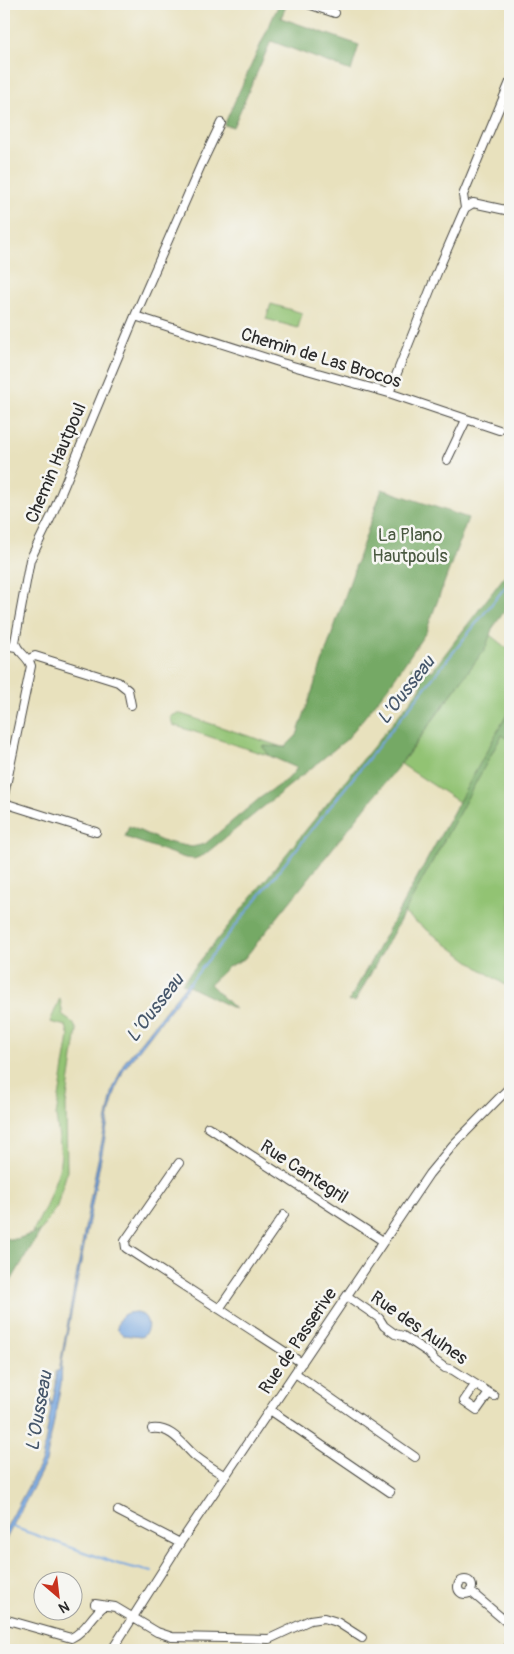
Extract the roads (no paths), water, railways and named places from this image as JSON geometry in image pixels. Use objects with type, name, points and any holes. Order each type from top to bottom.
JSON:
[{"type":"street","points":[[308,4],[335,14]]},
{"type":"street","points":[[389,393],[465,208],[463,195],[510,82]]},
{"type":"street","name":"Chemin Hautpoul","points":[[16,647],[17,623],[30,560],[52,515],[134,316],[221,123]]},
{"type":"street","points":[[465,208],[473,203],[510,211]]},
{"type":"street","name":"Chemin de Las Brocos","points":[[134,316],[282,363],[389,393],[499,430]]},
{"type":"street","points":[[448,460],[466,420]]},
{"type":"street","points":[[4,645],[16,647],[29,659],[31,666],[4,795]]},
{"type":"street","points":[[29,659],[35,656],[118,682],[128,690],[131,705]]},
{"type":"street","points":[[4,803],[96,832]]},
{"type":"street","name":"Rue de Passerive","points":[[112,1650],[180,1543],[442,1156],[510,1087]]},
{"type":"street","name":"Rue Cantegril","points":[[208,1127],[383,1242]]},
{"type":"street","points":[[180,1163],[125,1241],[126,1248],[302,1363]]},
{"type":"street","points":[[219,1309],[284,1215]]},
{"type":"street","name":"Rue des Aulnes","points":[[346,1296],[379,1318],[384,1326],[395,1334],[403,1336],[428,1353],[445,1368],[452,1370],[492,1394],[477,1410],[464,1401],[475,1385]]},
{"type":"street","points":[[295,1373],[415,1457]]},
{"type":"street","points":[[270,1410],[390,1492]]},
{"type":"street","points":[[152,1429],[165,1430],[174,1435],[196,1457],[225,1476]]},
{"type":"street","points":[[118,1511],[180,1543]]},
{"type":"street","points":[[470,1591],[510,1625]]},
{"type":"street","points":[[95,1604],[115,1607],[157,1632],[168,1636],[265,1639],[276,1636],[310,1620],[324,1618],[337,1622],[362,1638]]},
{"type":"street","points":[[4,1618],[71,1638],[79,1635],[96,1612],[104,1606]]},
{"type":"street","points":[[506,1650],[510,1645]]},
{"type":"water","points":[[189,981],[191,983],[124,1069],[117,1086],[110,1111],[62,1361],[61,1384],[46,1462],[4,1543],[4,1532],[42,1460],[51,1409],[47,1397],[44,1396],[42,1391],[44,1385],[49,1382],[45,1387],[49,1392],[48,1396],[52,1405],[56,1385],[56,1371],[59,1371],[94,1179],[113,1089],[124,1063]]},
{"type":"water","points":[[136,1312],[146,1319],[148,1323],[147,1331],[141,1337],[123,1335],[117,1329],[120,1318],[125,1314]]},
{"type":"waterway","name":"L'Ousseau","points":[[189,984],[510,581]]},
{"type":"waterway","points":[[10,1526],[118,1564],[152,1572]]},
{"type":"waterway","points":[[4,1648],[13,1650]]},
{"type":"park label","name":"La Plano Hautpouls","points":[[410,545]]}]
